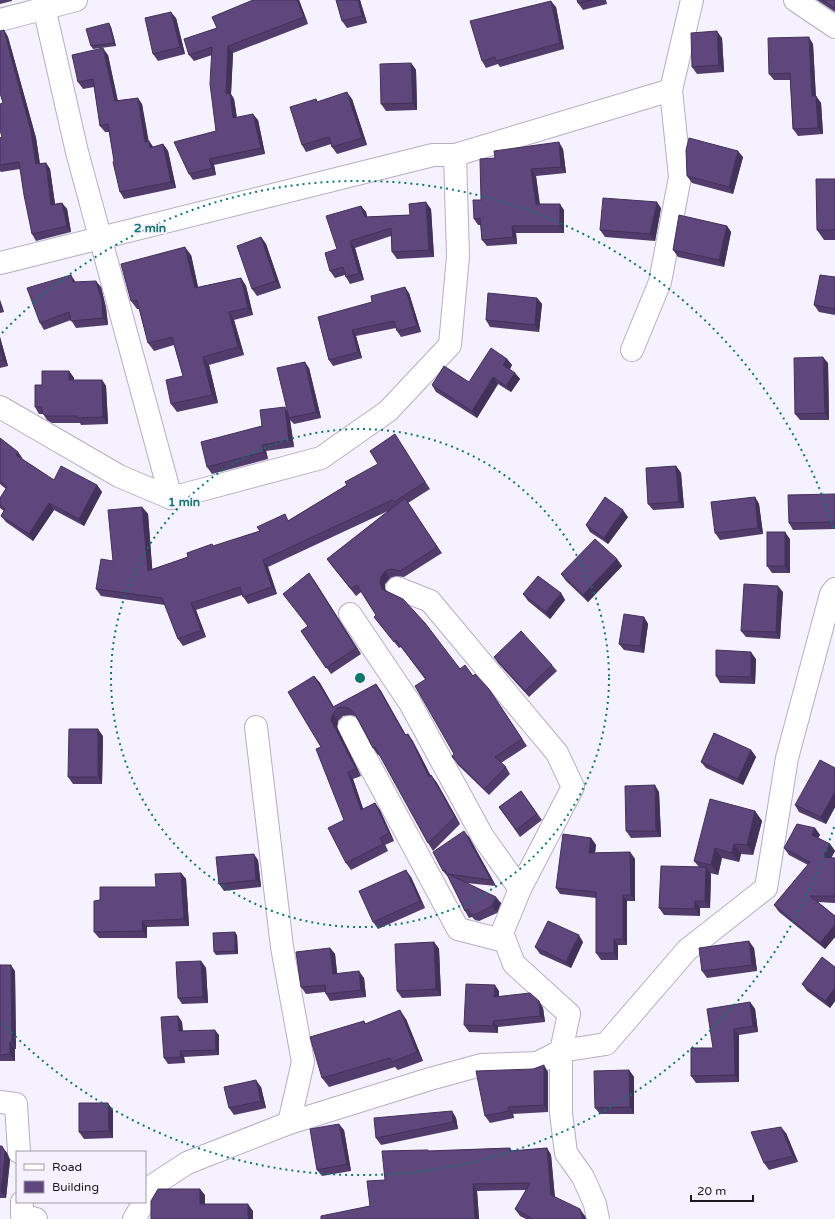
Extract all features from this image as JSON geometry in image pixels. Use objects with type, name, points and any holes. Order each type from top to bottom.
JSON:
[{"type":"street","points":[[0,20],[44,7],[76,0]]},
{"type":"street","points":[[632,350],[660,282],[680,177],[672,90],[692,0]]},
{"type":"street","points":[[795,0],[835,27]]},
{"type":"street","points":[[44,7],[77,152],[171,498]]},
{"type":"street","points":[[0,263],[433,155],[455,155],[672,90]]},
{"type":"street","points":[[0,407],[119,476],[171,498],[321,458],[388,411],[450,345],[458,256],[455,155]]},
{"type":"street","points":[[397,588],[430,600],[557,753],[573,786],[520,889],[502,933],[514,964],[568,1014],[561,1050],[561,1114],[566,1153],[583,1177],[595,1204],[598,1219]]},
{"type":"street","points":[[146,1199],[155,1184],[187,1163],[289,1123],[481,1065],[537,1063],[561,1050],[606,1044],[687,950],[766,888],[787,758],[831,594],[835,589]]},
{"type":"street","points":[[350,614],[410,703],[483,837],[520,889]]},
{"type":"street","points":[[256,727],[282,947],[303,1062],[289,1123]]},
{"type":"street","points":[[349,727],[458,929],[505,940]]},
{"type":"street","points":[[0,1102],[16,1104],[19,1151]]},
{"type":"street","points":[[22,1203],[22,1214],[36,1219]]},
{"type":"street","points":[[134,1219],[144,1203]]},
{"type":"building","points":[[253,0],[297,0],[304,17],[228,46],[226,94],[230,93],[233,118],[253,114],[261,148],[209,159],[212,168],[189,174],[174,142],[216,131],[210,84],[212,47],[189,55],[184,39],[217,28],[212,17]]},
{"type":"building","points":[[336,0],[358,0],[362,16],[342,21]]},
{"type":"building","points":[[577,0],[592,0],[578,3]]},
{"type":"building","points":[[823,0],[835,0],[835,8]]},
{"type":"building","points":[[551,1],[560,43],[496,61],[495,57],[482,61],[470,21]]},
{"type":"building","points":[[171,12],[180,47],[153,54],[145,18]]},
{"type":"building","points":[[109,23],[114,43],[91,46],[86,29]]},
{"type":"building","points":[[4,30],[31,131],[36,164],[46,163],[51,205],[62,203],[67,226],[32,234],[19,162],[0,165],[0,138],[2,137],[0,130],[0,104],[3,103],[0,93],[0,31]]},
{"type":"building","points":[[717,31],[719,65],[692,67],[691,33]]},
{"type":"building","points":[[809,37],[812,96],[816,96],[818,128],[793,129],[790,73],[769,74],[768,38]]},
{"type":"building","points":[[103,48],[115,101],[138,98],[145,142],[149,141],[150,148],[163,144],[171,182],[120,192],[113,162],[108,124],[100,126],[93,79],[78,82],[72,55]]},
{"type":"building","points":[[411,63],[413,103],[381,104],[380,64]]},
{"type":"building","points":[[347,92],[362,138],[332,147],[329,137],[302,145],[290,107],[316,99],[317,102]]},
{"type":"building","points":[[689,138],[738,151],[729,187],[687,176],[686,150]]},
{"type":"building","points":[[559,142],[561,167],[531,169],[536,204],[560,204],[560,226],[512,226],[513,237],[482,240],[480,218],[474,219],[473,200],[481,200],[480,159],[495,158],[494,151]]},
{"type":"building","points":[[816,179],[835,179],[835,230],[817,230]]},
{"type":"building","points":[[603,198],[657,202],[650,234],[600,230]]},
{"type":"building","points":[[426,202],[429,250],[392,252],[391,228],[350,241],[359,273],[346,277],[343,267],[330,271],[325,253],[337,249],[326,216],[361,206],[365,217],[410,215],[409,204]]},
{"type":"building","points":[[679,215],[727,226],[719,260],[673,250]]},
{"type":"building","points":[[261,237],[276,281],[252,289],[237,246]]},
{"type":"building","points":[[185,247],[195,288],[241,278],[248,308],[229,312],[238,347],[203,357],[212,395],[171,404],[166,380],[183,376],[172,337],[148,343],[137,300],[131,301],[121,264]]},
{"type":"building","points":[[71,275],[73,282],[96,281],[102,301],[103,318],[71,321],[69,312],[40,323],[27,288]]},
{"type":"building","points":[[820,275],[835,277],[835,309],[814,305]]},
{"type":"building","points":[[405,287],[417,326],[397,331],[394,321],[352,330],[358,352],[329,360],[318,317],[372,302],[371,296]]},
{"type":"building","points":[[488,293],[537,298],[535,325],[486,320]]},
{"type":"building","points":[[0,348],[3,360],[0,361]]},
{"type":"building","points":[[491,348],[507,359],[503,365],[515,373],[506,386],[493,377],[472,411],[432,385],[444,366],[469,382]]},
{"type":"building","points":[[823,357],[825,413],[795,414],[794,358]]},
{"type":"building","points":[[305,362],[316,412],[289,418],[277,368]]},
{"type":"building","points":[[42,371],[69,371],[69,380],[102,380],[103,417],[77,418],[77,416],[47,416],[42,413],[42,407],[35,407],[35,385],[42,385]]},
{"type":"building","points":[[285,407],[289,440],[262,445],[264,452],[207,467],[201,442],[262,426],[260,410]]},
{"type":"building","points":[[395,434],[425,482],[394,502],[392,500],[263,560],[272,587],[243,597],[240,587],[191,603],[201,630],[178,639],[162,598],[96,589],[101,559],[113,561],[108,510],[142,507],[148,571],[188,557],[187,553],[212,544],[213,546],[260,531],[257,527],[285,514],[288,521],[347,485],[345,482],[378,464],[370,451]]},
{"type":"building","points":[[0,438],[18,452],[16,455],[54,480],[61,466],[97,485],[79,519],[49,503],[29,534],[1,516],[5,509],[0,505],[0,498],[7,487],[0,481]]},
{"type":"building","points":[[676,466],[679,502],[648,504],[646,468]]},
{"type":"building","points":[[835,494],[835,522],[789,523],[788,495]]},
{"type":"building","points":[[605,497],[623,510],[604,538],[586,525]]},
{"type":"building","points":[[755,497],[758,528],[715,533],[711,502]]},
{"type":"building","points":[[405,498],[437,547],[400,571],[391,569],[385,571],[381,577],[380,583],[382,589],[403,599],[425,623],[460,669],[465,665],[473,676],[475,674],[489,689],[522,739],[495,757],[506,767],[484,789],[453,758],[452,756],[454,754],[415,686],[426,679],[396,640],[394,642],[374,617],[376,615],[357,585],[351,589],[327,559]]},
{"type":"building","points":[[767,532],[785,532],[785,566],[767,566]]},
{"type":"building","points":[[595,539],[617,559],[583,595],[561,574]]},
{"type":"building","points":[[309,573],[356,648],[326,668],[301,631],[308,626],[283,594]]},
{"type":"building","points":[[538,576],[561,593],[546,612],[523,594]]},
{"type":"building","points":[[744,584],[778,586],[776,632],[741,631]]},
{"type":"building","points":[[624,614],[644,617],[640,646],[619,644]]},
{"type":"building","points":[[521,631],[552,665],[525,691],[494,657]]},
{"type":"building","points":[[716,650],[751,652],[751,677],[716,676]]},
{"type":"building","points":[[314,676],[333,707],[376,684],[405,735],[408,734],[429,777],[431,775],[455,817],[428,843],[355,714],[350,709],[345,707],[338,708],[333,713],[331,720],[356,769],[348,772],[361,810],[375,803],[389,833],[380,838],[383,844],[346,863],[328,828],[344,820],[316,749],[321,747],[288,692]]},
{"type":"building","points":[[69,729],[98,729],[98,777],[68,777]]},
{"type":"building","points":[[714,733],[751,750],[738,779],[701,762]]},
{"type":"building","points":[[820,760],[835,768],[835,792],[821,817],[795,805]]},
{"type":"building","points":[[655,785],[656,831],[626,831],[625,786]]},
{"type":"building","points":[[521,791],[537,814],[516,830],[499,807]]},
{"type":"building","points":[[710,799],[755,811],[747,845],[734,844],[732,853],[715,848],[711,865],[694,861]]},
{"type":"building","points":[[797,824],[815,828],[812,835],[830,844],[823,857],[835,858],[835,896],[810,896],[835,916],[835,925],[820,943],[774,905],[810,862],[784,848]]},
{"type":"building","points":[[464,831],[491,880],[448,874],[496,897],[492,906],[474,915],[470,914],[468,909],[465,911],[445,870],[443,871],[433,852]]},
{"type":"building","points":[[563,834],[591,838],[589,853],[630,852],[631,895],[623,895],[623,939],[614,939],[614,953],[596,953],[596,892],[556,888]]},
{"type":"building","points":[[254,854],[256,880],[219,884],[216,857]]},
{"type":"building","points":[[661,866],[706,867],[705,901],[695,901],[695,909],[659,908]]},
{"type":"building","points":[[406,870],[420,901],[373,922],[359,891]]},
{"type":"building","points":[[181,873],[184,919],[142,921],[143,931],[94,932],[94,901],[100,900],[100,887],[156,887],[155,874]]},
{"type":"building","points":[[548,921],[579,935],[566,962],[535,947]]},
{"type":"building","points":[[235,932],[235,951],[214,952],[213,933]]},
{"type":"building","points":[[749,941],[752,965],[702,971],[699,948]]},
{"type":"building","points":[[434,942],[436,989],[397,991],[395,944]]},
{"type":"building","points":[[330,948],[333,974],[359,971],[361,990],[326,994],[325,985],[301,987],[296,952]]},
{"type":"building","points":[[822,957],[835,967],[835,988],[825,1001],[802,984]]},
{"type":"building","points":[[201,961],[203,997],[178,998],[176,962]]},
{"type":"building","points":[[0,965],[11,965],[12,1042],[10,1042],[10,1054],[0,1055]]},
{"type":"building","points":[[466,984],[495,985],[494,997],[530,993],[539,1001],[540,1016],[493,1021],[493,1026],[464,1025]]},
{"type":"building","points":[[750,1002],[753,1026],[734,1029],[735,1075],[691,1076],[691,1048],[713,1048],[707,1009]]},
{"type":"building","points":[[400,1010],[417,1052],[392,1062],[390,1058],[322,1078],[310,1037],[364,1021],[365,1024]]},
{"type":"building","points":[[178,1016],[179,1031],[215,1030],[216,1050],[180,1051],[181,1057],[164,1058],[161,1017]]},
{"type":"building","points":[[544,1065],[544,1105],[508,1107],[509,1111],[485,1116],[476,1071],[533,1069]]},
{"type":"building","points":[[629,1070],[630,1107],[595,1108],[594,1071]]},
{"type":"building","points":[[256,1080],[261,1101],[229,1108],[224,1087]]},
{"type":"building","points":[[79,1103],[108,1103],[109,1131],[79,1132]]},
{"type":"building","points":[[452,1111],[453,1122],[376,1138],[374,1118]]},
{"type":"building","points":[[339,1124],[347,1164],[317,1170],[310,1129]]},
{"type":"building","points":[[781,1127],[793,1156],[764,1163],[751,1132]]},
{"type":"building","points":[[0,1146],[2,1146],[5,1153],[1,1192],[0,1192]]},
{"type":"building","points":[[510,1148],[510,1151],[547,1148],[551,1195],[580,1209],[583,1219],[533,1219],[515,1209],[530,1183],[473,1184],[475,1219],[321,1219],[321,1216],[370,1206],[367,1181],[385,1180],[382,1151]]},
{"type":"building","points":[[158,1189],[200,1189],[200,1204],[248,1204],[248,1219],[151,1219],[151,1201]]}]
